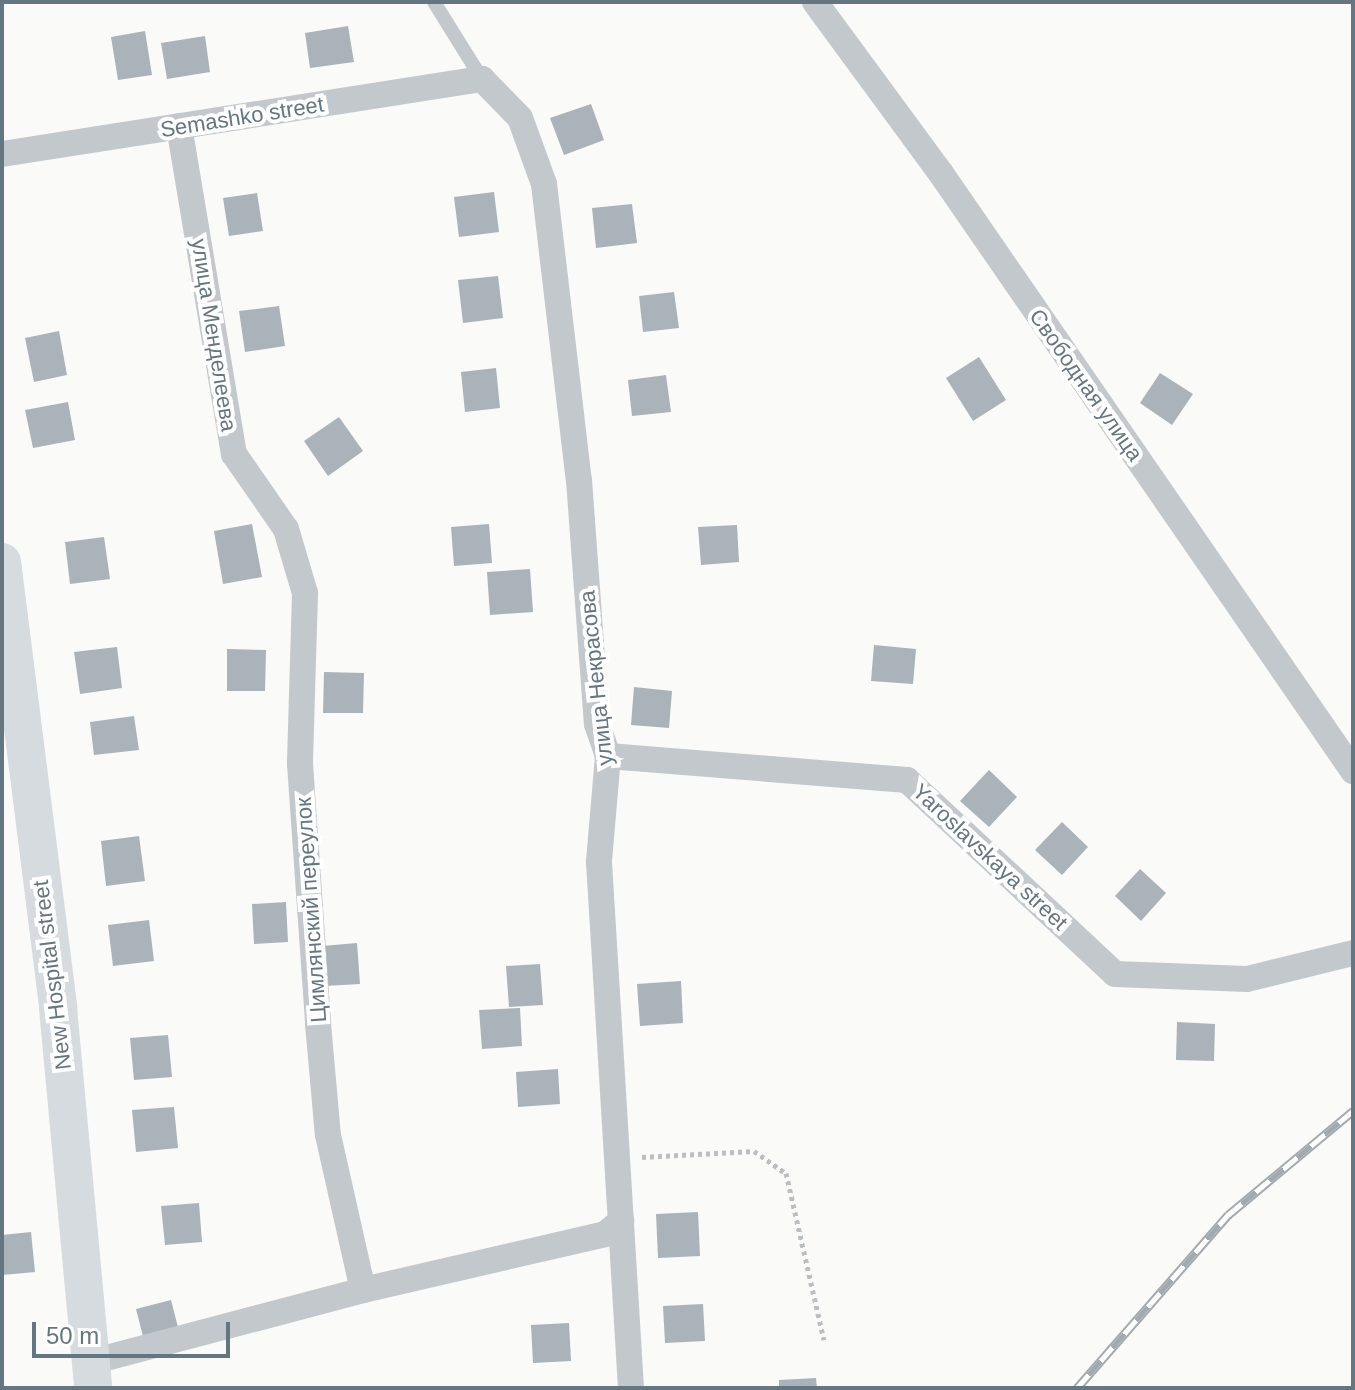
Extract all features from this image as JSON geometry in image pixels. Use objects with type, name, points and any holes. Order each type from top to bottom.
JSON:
[{"type":"street","name":"Свободная улица","points":[[815,2],[940,172],[1353,771]]},
{"type":"street","name":"Semashko street","points":[[2,154],[482,79]]},
{"type":"street","name":"улица Некрасова","points":[[482,79],[520,118],[544,184],[579,480],[597,724],[608,756],[599,862],[631,1388]]},
{"type":"street","name":"улица Менделеева","points":[[179,126],[234,454],[286,529]]},
{"type":"street","name":"Цимлянский переулок","points":[[286,529],[305,593],[300,764],[328,1135],[363,1290]]},
{"type":"street","name":"New Hospital street","points":[[2,562],[58,1008],[92,1375]]},
{"type":"street","name":"Yaroslavskaya street","points":[[608,756],[907,780],[1115,974],[1247,979],[1353,953]]},
{"type":"street","points":[[92,1375],[363,1290],[605,1234],[621,1221]]},
{"type":"lane","name":"улица Некрасова","points":[[434,2],[482,79]]},
{"type":"path","points":[[617,1159],[754,1151],[786,1173],[824,1340]]},
{"type":"building","points":[[348,26],[354,62],[310,68],[305,33]]},
{"type":"building","points":[[145,31],[152,75],[118,80],[111,37]]},
{"type":"building","points":[[205,36],[210,72],[167,79],[161,43]]},
{"type":"building","points":[[591,104],[604,140],[564,155],[550,118]]},
{"type":"building","points":[[494,192],[499,232],[459,237],[454,197]]},
{"type":"building","points":[[257,193],[263,231],[229,236],[223,198]]},
{"type":"building","points":[[632,204],[637,243],[596,248],[592,208]]},
{"type":"building","points":[[498,276],[503,318],[463,323],[458,280]]},
{"type":"building","points":[[674,292],[679,328],[643,332],[639,296]]},
{"type":"building","points":[[279,306],[285,346],[245,352],[239,311]]},
{"type":"building","points":[[59,331],[67,375],[34,382],[25,338]]},
{"type":"building","points":[[979,357],[1006,400],[973,421],[946,378]]},
{"type":"building","points":[[496,368],[500,408],[465,412],[461,372]]},
{"type":"building","points":[[1160,373],[1193,394],[1172,425],[1140,403]]},
{"type":"building","points":[[666,375],[671,412],[632,416],[628,380]]},
{"type":"building","points":[[68,402],[75,440],[33,448],[25,410]]},
{"type":"building","points":[[339,417],[363,451],[328,476],[304,441]]},
{"type":"building","points":[[252,524],[262,577],[223,584],[214,531]]},
{"type":"building","points":[[489,524],[492,563],[454,566],[451,527]]},
{"type":"building","points":[[737,525],[739,562],[701,565],[698,527]]},
{"type":"building","points":[[104,537],[110,579],[70,584],[65,542]]},
{"type":"building","points":[[530,569],[533,612],[490,615],[487,572]]},
{"type":"building","points":[[874,645],[916,649],[913,684],[871,681]]},
{"type":"building","points":[[117,647],[122,688],[80,694],[74,652]]},
{"type":"building","points":[[227,649],[266,650],[265,691],[227,691]]},
{"type":"building","points":[[324,672],[364,673],[363,713],[323,713]]},
{"type":"building","points":[[634,687],[672,691],[669,728],[631,725]]},
{"type":"building","points":[[134,716],[139,750],[94,755],[90,722]]},
{"type":"building","points":[[989,770],[1017,797],[989,827],[960,801]]},
{"type":"building","points":[[1062,822],[1088,847],[1062,875],[1035,850]]},
{"type":"building","points":[[139,836],[145,881],[106,886],[101,841]]},
{"type":"building","points":[[1140,869],[1166,893],[1141,921],[1115,896]]},
{"type":"building","points":[[286,902],[288,942],[254,944],[252,904]]},
{"type":"building","points":[[149,920],[154,961],[113,966],[108,925]]},
{"type":"building","points":[[357,943],[360,984],[325,986],[322,946]]},
{"type":"building","points":[[540,964],[543,1005],[509,1007],[506,966]]},
{"type":"building","points":[[681,981],[683,1023],[640,1026],[637,984]]},
{"type":"building","points":[[520,1008],[522,1046],[482,1049],[479,1010]]},
{"type":"building","points":[[1177,1022],[1215,1024],[1214,1061],[1176,1060]]},
{"type":"building","points":[[168,1035],[172,1077],[134,1080],[130,1038]]},
{"type":"building","points":[[558,1069],[560,1104],[518,1107],[516,1072]]},
{"type":"building","points":[[174,1107],[178,1148],[136,1152],[132,1110]]},
{"type":"building","points":[[199,1203],[202,1242],[165,1245],[161,1206]]},
{"type":"building","points":[[698,1212],[700,1256],[658,1258],[656,1214]]},
{"type":"building","points":[[31,1232],[35,1272],[2,1275],[2,1235]]},
{"type":"building","points":[[171,1300],[180,1335],[145,1344],[136,1309]]},
{"type":"building","points":[[703,1304],[705,1341],[665,1343],[663,1306]]},
{"type":"building","points":[[569,1323],[571,1361],[533,1363],[531,1325]]},
{"type":"building","points":[[816,1378],[817,1388],[779,1388],[779,1380]]},
{"type":"railway","points":[[1077,1388],[1228,1215],[1353,1111]]}]
